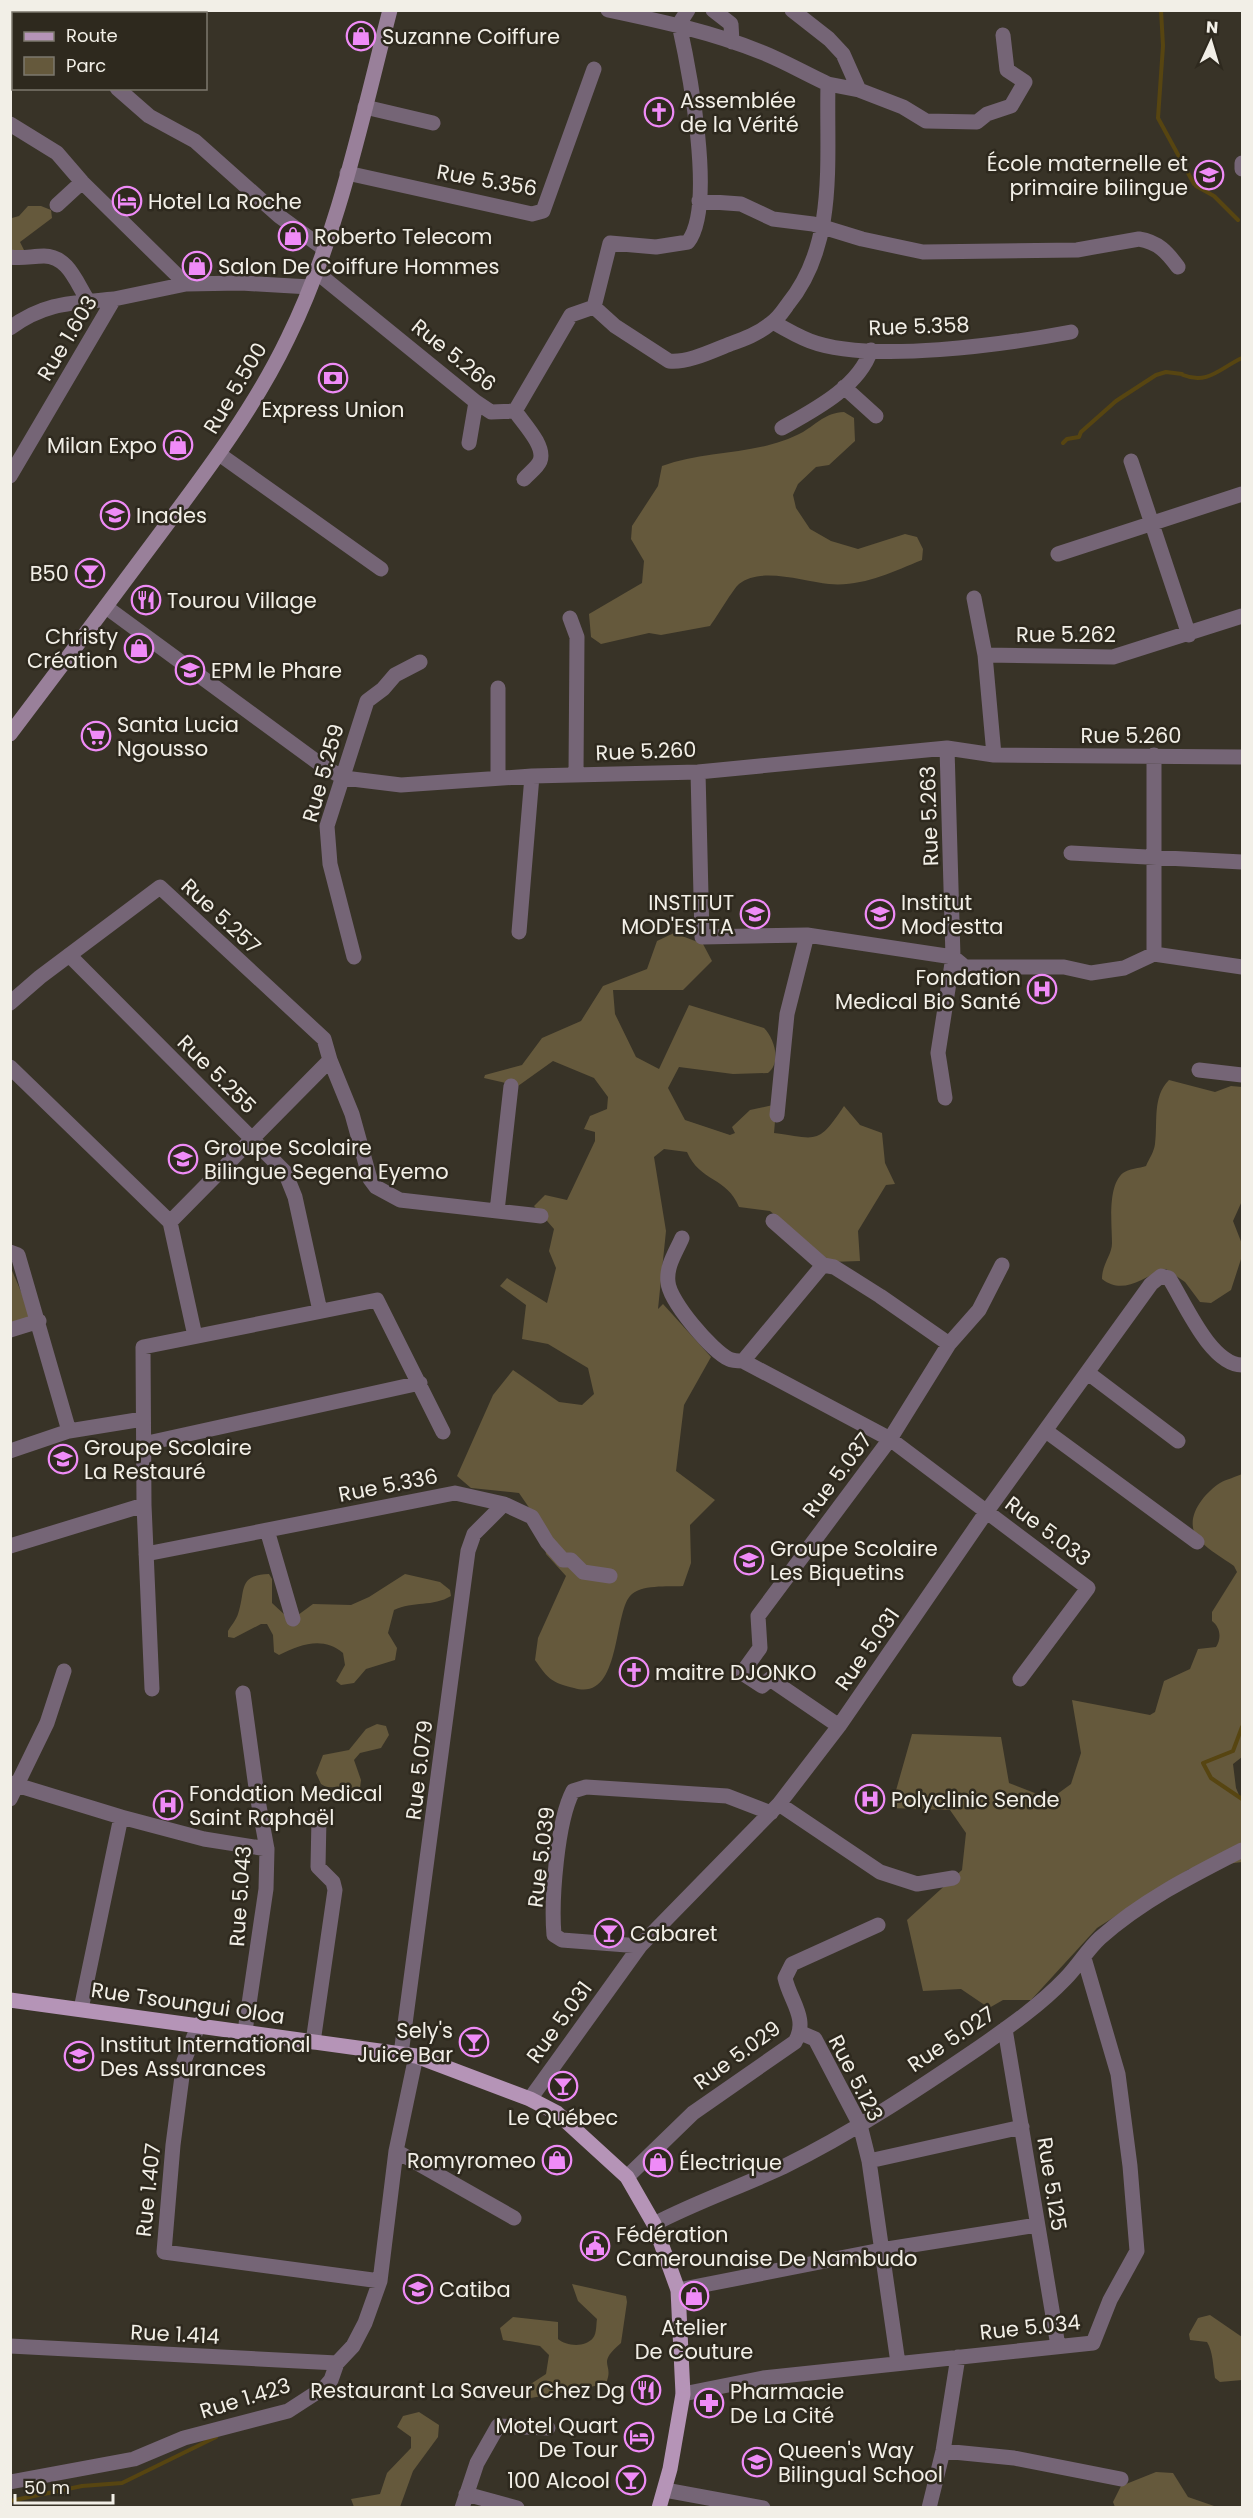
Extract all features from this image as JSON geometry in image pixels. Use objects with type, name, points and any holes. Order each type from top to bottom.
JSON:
[{"type":"main road","name":"Rue 5.500","points":[[10,734],[219,454],[263,387],[288,339],[310,288],[347,173],[390,10]]},
{"type":"main road","name":"Rue Tsoungui Oloa","points":[[10,2000],[408,2055],[530,2099],[557,2113],[627,2177],[654,2224],[678,2290],[683,2394],[665,2490],[659,2508]]},
{"type":"street","points":[[608,10],[679,24],[762,52],[828,84],[859,90],[903,107],[926,121],[977,122],[987,114],[1011,106],[1025,82],[1007,70],[1003,35]]},
{"type":"street","points":[[688,10],[679,24],[691,82],[698,138],[699,201],[694,234],[688,242],[656,247],[610,243],[594,307],[615,326],[663,358],[677,362],[756,334],[773,322],[805,281],[817,254],[824,227],[828,84]]},
{"type":"street","points":[[713,10],[731,24],[732,42]]},
{"type":"street","points":[[792,10],[829,39],[843,54],[859,90]]},
{"type":"street","name":"Rue 5.356","points":[[347,173],[532,214],[543,211],[594,69]]},
{"type":"street","points":[[119,90],[149,116],[195,141],[279,216],[323,248]]},
{"type":"street","points":[[365,107],[433,123]]},
{"type":"street","points":[[10,124],[57,153],[82,182],[186,284]]},
{"type":"street","points":[[1242,163],[1242,170]]},
{"type":"street","points":[[57,205],[82,182]]},
{"type":"street","points":[[699,201],[741,204],[773,219],[824,227],[900,248],[946,253],[1077,250],[1139,239],[1159,245],[1178,267]]},
{"type":"street","points":[[10,257],[24,259],[46,256],[62,260],[70,268],[89,302]]},
{"type":"street","name":"Rue 5.266","points":[[315,272],[491,412],[515,411],[572,315],[594,307]]},
{"type":"street","name":"Rue 1.603","points":[[10,476],[114,300],[186,284],[241,283],[310,288]]},
{"type":"street","points":[[10,328],[25,317],[49,307],[114,300]]},
{"type":"street","name":"Rue 5.358","points":[[773,322],[812,342],[871,350],[961,348],[1071,332]]},
{"type":"street","points":[[782,428],[844,387],[862,371],[871,350]]},
{"type":"street","points":[[844,387],[876,416]]},
{"type":"street","points":[[468,443],[476,402]]},
{"type":"street","points":[[515,411],[542,454],[540,463],[524,478]]},
{"type":"street","points":[[219,454],[381,569]]},
{"type":"street","points":[[1131,461],[1189,635]]},
{"type":"street","points":[[1058,554],[1242,494]]},
{"type":"street","points":[[974,598],[985,655],[994,755]]},
{"type":"street","name":"Rue 5.260","points":[[106,607],[324,767],[344,778],[401,785],[576,774],[698,772],[947,748],[994,755],[1242,757]]},
{"type":"street","name":"Rue 5.262","points":[[985,655],[1113,657],[1189,635],[1242,616]]},
{"type":"street","points":[[570,618],[576,637],[576,774]]},
{"type":"street","name":"Rue 5.259","points":[[354,957],[327,843],[327,826],[367,701],[395,675],[420,663]]},
{"type":"street","points":[[498,688],[498,778]]},
{"type":"street","name":"Rue 5.263","points":[[945,1098],[938,1053],[953,957],[947,748]]},
{"type":"street","points":[[1154,755],[1154,954]]},
{"type":"street","points":[[698,772],[702,937],[807,935],[953,957],[965,967],[1064,967],[1090,973],[1124,968],[1154,954],[1242,967]]},
{"type":"street","points":[[519,932],[532,776]]},
{"type":"street","points":[[1071,853],[1242,862]]},
{"type":"street","name":"Rue 5.257","points":[[10,1002],[160,887],[324,1039],[330,1060]]},
{"type":"street","points":[[777,1114],[787,1014],[807,935]]},
{"type":"street","name":"Rue 5.255","points":[[69,955],[285,1172],[292,1185],[320,1311]]},
{"type":"street","points":[[170,1222],[330,1060],[348,1105],[370,1179],[376,1186],[400,1200],[541,1216]]},
{"type":"street","points":[[10,1068],[170,1222],[195,1336]]},
{"type":"street","points":[[1199,1070],[1242,1074]]},
{"type":"street","points":[[497,1211],[512,1086]]},
{"type":"street","points":[[773,1221],[823,1265],[834,1267],[949,1344]]},
{"type":"street","name":"Rue 5.033","points":[[682,1238],[668,1271],[668,1284],[672,1297],[682,1313],[728,1359],[743,1362],[890,1439],[1088,1588],[1020,1679]]},
{"type":"street","points":[[10,1252],[18,1255],[39,1321],[69,1431]]},
{"type":"street","points":[[743,1362],[823,1265]]},
{"type":"street","name":"Rue 5.037","points":[[839,1726],[770,1679],[762,1686],[742,1672],[760,1648],[758,1616],[890,1439],[949,1344],[979,1310],[1002,1265]]},
{"type":"street","name":"Rue 5.031","points":[[530,2099],[640,1946],[775,1809],[839,1726],[987,1511],[1151,1284],[1161,1276],[1169,1278],[1210,1347],[1228,1361],[1242,1365]]},
{"type":"street","points":[[152,1689],[144,1505],[143,1347],[377,1300],[443,1432]]},
{"type":"street","points":[[10,1330],[39,1321]]},
{"type":"street","points":[[1088,1373],[1178,1441]]},
{"type":"street","points":[[143,1444],[420,1383]]},
{"type":"street","points":[[10,1451],[69,1431],[143,1419]]},
{"type":"street","points":[[1046,1431],[1197,1542]]},
{"type":"street","name":"Rue 5.336","points":[[146,1554],[455,1493],[504,1504],[532,1517],[563,1560],[571,1560],[583,1572],[610,1576]]},
{"type":"street","name":"Rue 5.079","points":[[408,2055],[468,1551],[474,1534],[504,1504]]},
{"type":"street","points":[[10,1546],[144,1505]]},
{"type":"street","points":[[267,1530],[293,1620]]},
{"type":"street","points":[[63,1671],[47,1723],[13,1789],[204,1839],[267,1849]]},
{"type":"street","name":"Rue 5.043","points":[[243,1693],[267,1849],[265,1900],[245,2031]]},
{"type":"street","name":"Rue 5.039","points":[[640,1946],[562,1940],[554,1935],[559,1843],[568,1802],[573,1791],[586,1787],[727,1796],[775,1809]]},
{"type":"street","points":[[775,1809],[880,1872],[917,1884],[953,1878]]},
{"type":"street","points":[[81,2009],[121,1817]]},
{"type":"street","points":[[313,2042],[335,1890],[333,1882],[318,1867],[320,1818]]},
{"type":"street","name":"Rue 5.027","points":[[654,2224],[698,2201],[783,2166],[860,2125],[1035,2007],[1065,1979],[1098,1940],[1119,1922],[1170,1887],[1242,1850]]},
{"type":"street","name":"Rue 5.029","points":[[627,2177],[693,2113],[795,2042],[801,2033],[801,2019],[787,1987],[786,1971],[792,1964],[878,1925]]},
{"type":"street","name":"Rue 5.034","points":[[683,2394],[763,2378],[1093,2343],[1110,2300],[1137,2251],[1130,2166],[1118,2074],[1084,1958]]},
{"type":"street","name":"Rue 1.407","points":[[199,2025],[184,2061],[173,2145],[164,2252],[380,2281]]},
{"type":"street","name":"Rue 5.125","points":[[1005,2029],[1058,2346]]},
{"type":"street","name":"Rue 5.123","points":[[801,2033],[815,2040],[860,2125],[869,2161],[898,2363]]},
{"type":"street","name":"Rue 1.423","points":[[10,2482],[134,2459],[184,2438],[288,2410],[325,2387],[331,2380],[337,2363],[353,2346],[365,2323],[380,2281],[408,2055]]},
{"type":"street","points":[[869,2161],[1022,2127]]},
{"type":"street","points":[[396,2151],[514,2218]]},
{"type":"street","points":[[678,2290],[880,2250],[1037,2225]]},
{"type":"street","name":"Rue 1.414","points":[[10,2346],[337,2363]]},
{"type":"street","points":[[929,2508],[943,2451],[958,2357]]},
{"type":"street","points":[[517,2508],[464,2501],[477,2463],[498,2426],[548,2428]]},
{"type":"street","points":[[943,2451],[1014,2458],[1121,2479]]},
{"type":"street","points":[[665,2490],[763,2508]]},
{"type":"green space","points":[[28,206],[41,206],[51,210],[52,218],[20,242],[25,252],[17,256],[11,249],[10,216],[12,218],[19,216]]},
{"type":"green space","points":[[844,412],[854,418],[855,441],[829,465],[816,467],[798,484],[793,495],[796,508],[810,529],[831,541],[858,549],[905,534],[917,537],[923,549],[922,560],[877,578],[854,583],[829,584],[783,576],[759,576],[739,584],[710,626],[661,635],[649,633],[601,644],[591,637],[589,614],[642,583],[644,561],[631,539],[632,526],[658,486],[662,466],[786,440],[827,416]]},
{"type":"green space","points":[[674,933],[703,944],[712,961],[683,990],[613,990],[615,1014],[636,1057],[659,1069],[689,1005],[764,1028],[771,1038],[776,1057],[768,1073],[733,1074],[679,1067],[668,1088],[685,1120],[730,1135],[735,1133],[732,1127],[750,1110],[773,1105],[776,1110],[774,1133],[809,1137],[816,1136],[828,1128],[844,1106],[860,1125],[882,1133],[885,1163],[895,1184],[886,1185],[858,1231],[860,1261],[830,1262],[770,1211],[739,1207],[728,1190],[699,1169],[687,1152],[664,1149],[654,1157],[666,1231],[658,1309],[663,1304],[711,1357],[684,1405],[676,1471],[715,1500],[690,1525],[691,1563],[683,1586],[647,1588],[630,1596],[625,1606],[608,1670],[600,1682],[589,1689],[574,1688],[551,1679],[535,1660],[538,1638],[566,1576],[546,1554],[541,1525],[519,1493],[471,1488],[457,1476],[493,1395],[513,1370],[559,1402],[582,1405],[594,1394],[588,1368],[548,1344],[522,1339],[526,1305],[500,1286],[507,1278],[547,1303],[556,1268],[549,1251],[554,1229],[534,1206],[545,1195],[567,1200],[595,1141],[595,1132],[584,1129],[590,1116],[607,1109],[608,1097],[594,1078],[553,1061],[518,1086],[484,1078],[485,1075],[522,1065],[542,1038],[581,1021],[603,986],[647,969],[657,941]]},
{"type":"green space","points":[[1169,1080],[1215,1092],[1231,1086],[1242,1087],[1242,1201],[1233,1221],[1242,1244],[1242,1256],[1231,1290],[1211,1303],[1200,1302],[1185,1282],[1166,1269],[1126,1285],[1110,1284],[1102,1279],[1112,1247],[1112,1196],[1115,1187],[1123,1173],[1146,1166],[1153,1153],[1158,1102]]},
{"type":"green space","points":[[10,1266],[32,1317],[10,1323]]},
{"type":"green space","points":[[1242,1474],[1242,1757],[1233,1764],[1236,1788],[1242,1802],[1242,1862],[1189,1869],[1097,1928],[1031,2000],[1003,2000],[989,2008],[961,1989],[923,1991],[907,1920],[962,1870],[966,1833],[950,1810],[891,1808],[912,1734],[1001,1737],[1009,1783],[1045,1797],[1056,1795],[1071,1784],[1081,1753],[1072,1700],[1150,1715],[1155,1712],[1164,1681],[1190,1669],[1198,1649],[1216,1647],[1219,1633],[1212,1621],[1212,1612],[1237,1572],[1234,1566],[1200,1541],[1195,1533],[1193,1517],[1201,1501],[1213,1488]]},
{"type":"green space","points":[[269,1574],[272,1579],[272,1603],[286,1616],[298,1615],[313,1604],[351,1605],[369,1597],[405,1574],[440,1582],[450,1590],[451,1596],[437,1602],[394,1610],[388,1633],[397,1648],[395,1660],[366,1669],[354,1683],[341,1685],[336,1681],[345,1665],[343,1653],[328,1645],[320,1643],[304,1645],[279,1655],[274,1652],[273,1635],[267,1624],[261,1624],[234,1638],[228,1637],[228,1631],[238,1614],[247,1581],[252,1577]]},
{"type":"green space","points":[[377,1724],[386,1726],[389,1735],[381,1748],[360,1753],[354,1760],[361,1780],[360,1788],[326,1787],[321,1784],[316,1773],[323,1755],[349,1750],[366,1729]]},
{"type":"green space","points":[[572,2284],[626,2296],[621,2343],[607,2360],[606,2383],[531,2398],[519,2397],[520,2391],[546,2374],[549,2355],[540,2346],[503,2340],[500,2328],[513,2317],[558,2322],[558,2339],[561,2341],[581,2345],[590,2341],[595,2334],[597,2319],[578,2301]]},
{"type":"green space","points":[[1210,2315],[1242,2337],[1242,2380],[1220,2382],[1215,2378],[1212,2354],[1207,2342],[1190,2340],[1189,2334],[1198,2318]]},
{"type":"green space","points":[[419,2412],[439,2425],[438,2437],[413,2471],[400,2507],[354,2507],[351,2499],[380,2494],[387,2473],[411,2448],[411,2437],[397,2427],[403,2416]]},
{"type":"green space","points":[[1156,2472],[1173,2473],[1188,2497],[1217,2507],[1115,2507],[1113,2502],[1121,2486]]},
{"type":"waterway","points":[[1161,10],[1163,46],[1158,118],[1194,184]]},
{"type":"waterway","points":[[1196,186],[1214,196],[1238,220]]},
{"type":"waterway","points":[[1183,375],[1192,378],[1207,377],[1242,358]]},
{"type":"waterway","points":[[1063,443],[1067,439],[1079,437],[1081,432],[1116,401],[1156,375],[1166,372],[1182,374]]},
{"type":"waterway","points":[[1242,1727],[1233,1751],[1203,1763],[1211,1778],[1242,1799]]},
{"type":"waterway","points":[[10,2501],[82,2486],[122,2483],[216,2437]]},
{"type":"place","name":"Suzanne Coiffure","points":[[361,36]]},
{"type":"place","name":"Assemblée de la Vérité","points":[[659,112]]},
{"type":"place","name":"École maternelle et primaire bilingue","points":[[1209,175]]},
{"type":"place","name":"Hotel La Roche","points":[[127,201]]},
{"type":"place","name":"Roberto Telecom","points":[[293,236]]},
{"type":"place","name":"Salon De Coiffure Hommes","points":[[197,266]]},
{"type":"place","name":"Express Union","points":[[333,378]]},
{"type":"place","name":"Milan Expo","points":[[178,445]]},
{"type":"place","name":"Inades","points":[[115,515]]},
{"type":"place","name":"B50","points":[[90,573]]},
{"type":"place","name":"Tourou Village","points":[[146,600]]},
{"type":"place","name":"Christy Création","points":[[139,648]]},
{"type":"place","name":"EPM le Phare","points":[[190,670]]},
{"type":"place","name":"Santa Lucia Ngousso","points":[[96,736]]},
{"type":"place","name":"INSTITUT MOD'ESTTA","points":[[755,914]]},
{"type":"place","name":"Institut Mod'estta","points":[[880,914]]},
{"type":"place","name":"Fondation Medical Bio Santé","points":[[1042,989]]},
{"type":"place","name":"Groupe Scolaire Bilingue Segena Eyemo","points":[[183,1159]]},
{"type":"place","name":"Groupe Scolaire La Restauré","points":[[63,1459]]},
{"type":"place","name":"Groupe Scolaire Les Biquetins","points":[[749,1560]]},
{"type":"place","name":"maitre DJONKO","points":[[634,1672]]},
{"type":"place","name":"Polyclinic Sende","points":[[870,1799]]},
{"type":"place","name":"Fondation Medical Saint Raphaël","points":[[168,1805]]},
{"type":"place","name":"Cabaret","points":[[609,1933]]},
{"type":"place","name":"Sely's Juice Bar","points":[[474,2042]]},
{"type":"place","name":"Institut International Des Assurances","points":[[79,2056]]},
{"type":"place","name":"Le Québec","points":[[563,2086]]},
{"type":"place","name":"Romyromeo","points":[[557,2160]]},
{"type":"place","name":"Électrique","points":[[658,2162]]},
{"type":"place","name":"Fédération Camerounaise De Nambudo","points":[[595,2246]]},
{"type":"place","name":"Catiba","points":[[418,2289]]},
{"type":"place","name":"Atelier De Couture","points":[[694,2296]]},
{"type":"place","name":"Restaurant La Saveur Chez Dg","points":[[646,2390]]},
{"type":"place","name":"Pharmacie De La Cité","points":[[709,2403]]},
{"type":"place","name":"Motel Quart De Tour","points":[[639,2437]]},
{"type":"place","name":"Queen's Way Bilingual School","points":[[757,2462]]},
{"type":"place","name":"100 Alcool","points":[[631,2480]]}]
